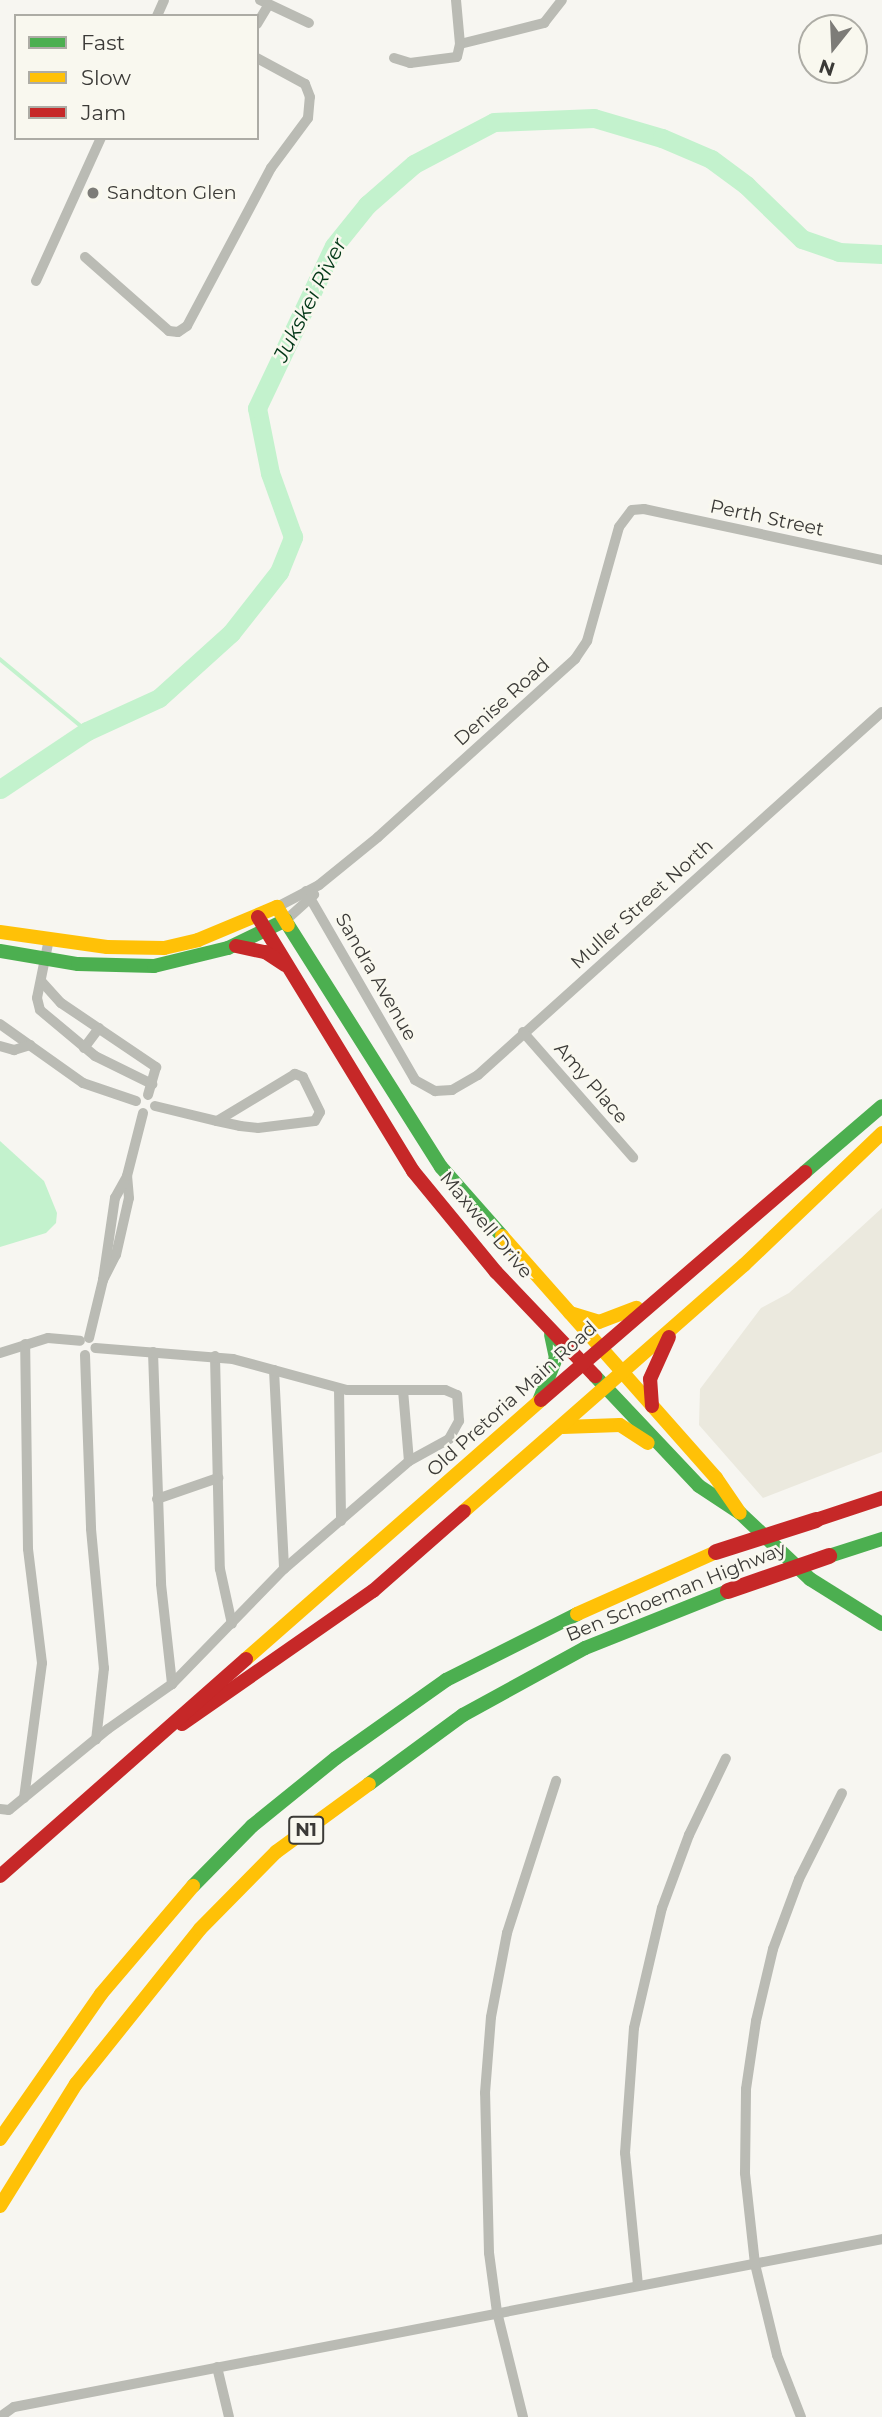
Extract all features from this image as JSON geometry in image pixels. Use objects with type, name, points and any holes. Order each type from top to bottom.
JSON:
[{"type":"main road","points":[[0,932],[118,948],[164,948],[258,916],[282,914]]},
{"type":"main road","points":[[0,951],[45,959],[154,966],[233,946],[267,932],[282,914]]},
{"type":"main road","name":"Maxwell Drive","points":[[282,914],[422,1141],[563,1310],[716,1478],[740,1513]]},
{"type":"main road","name":"Maxwell Drive","points":[[258,916],[413,1171],[550,1331],[699,1486],[740,1513],[810,1578],[882,1624]]},
{"type":"main road","points":[[233,946],[265,952],[291,970]]},
{"type":"main road","name":"Old Pretoria Main Road","points":[[0,1876],[174,1727],[221,1681],[535,1409],[661,1294],[882,1106]]},
{"type":"main road","name":"Old Pretoria Main Road","points":[[174,1727],[210,1708],[373,1591],[623,1373],[882,1133]]},
{"type":"main road","points":[[563,1310],[587,1320],[612,1320],[661,1294]]},
{"type":"main road","points":[[652,1406],[653,1369],[675,1326]]},
{"type":"main road","points":[[535,1409],[555,1358],[550,1331]]},
{"type":"main road","points":[[562,1427],[620,1425],[678,1465]]},
{"type":"main road","name":"Ben Schoeman Highway","points":[[0,2139],[101,1994],[175,1905],[252,1826],[336,1758],[446,1680],[596,1604],[716,1552],[882,1498]]},
{"type":"main road","name":"Ben Schoeman Highway","points":[[0,2206],[76,2084],[129,2015],[200,1929],[276,1852],[463,1715],[585,1648],[727,1591],[882,1539]]},
{"type":"street","points":[[162,14],[164,0]]},
{"type":"street","points":[[394,58],[423,61],[455,58],[460,48],[456,0]]},
{"type":"street","points":[[460,48],[544,23],[562,0]]},
{"type":"street","points":[[264,3],[309,23]]},
{"type":"street","points":[[85,257],[169,331],[178,332],[187,326],[271,168],[308,118],[310,97],[305,84],[259,59]]},
{"type":"street","points":[[36,281],[100,140]]},
{"type":"street","name":"Perth Street","points":[[644,509],[882,560]]},
{"type":"street","name":"Denise Road","points":[[282,914],[309,895],[580,654],[622,520],[632,510],[644,509]]},
{"type":"street","name":"Muller Street North","points":[[415,1080],[435,1091],[464,1086],[882,712]]},
{"type":"street","points":[[282,914],[309,895]]},
{"type":"street","name":"Sandra Avenue","points":[[309,895],[415,1080]]},
{"type":"street","points":[[48,939],[37,998],[40,1010],[84,1048],[129,1076],[152,1084]]},
{"type":"street","points":[[42,982],[61,1003],[156,1067],[148,1095],[136,1101]]},
{"type":"street","points":[[0,1024],[93,1088],[136,1101],[143,1113],[127,1176],[114,1204],[105,1251],[103,1280]]},
{"type":"street","points":[[84,1048],[99,1028]]},
{"type":"street","name":"Amy Place","points":[[523,1032],[633,1157]]},
{"type":"street","points":[[0,1046],[14,1050],[30,1045]]},
{"type":"street","points":[[143,1113],[155,1106],[217,1121],[258,1128],[315,1121],[320,1112],[303,1077],[295,1074],[217,1121]]},
{"type":"street","points":[[148,1095],[155,1106]]},
{"type":"street","points":[[85,1355],[79,1351],[103,1280],[116,1255],[127,1206],[127,1176]]},
{"type":"street","points":[[0,1353],[48,1338],[84,1340],[95,1348],[215,1356],[339,1389],[445,1390],[459,1399],[456,1431],[409,1461],[284,1569],[172,1684],[3,1812]]},
{"type":"street","points":[[24,1798],[42,1663],[28,1549],[25,1344]]},
{"type":"street","points":[[85,1355],[95,1348]]},
{"type":"street","points":[[153,1352],[157,1499],[172,1684]]},
{"type":"street","points":[[85,1355],[91,1529],[104,1668],[96,1740]]},
{"type":"street","points":[[215,1356],[220,1569],[232,1624]]},
{"type":"street","points":[[274,1370],[284,1569]]},
{"type":"street","points":[[339,1389],[341,1521]]},
{"type":"street","points":[[403,1390],[409,1461]]},
{"type":"street","points":[[157,1499],[218,1478]]},
{"type":"street","points":[[638,2285],[625,2153],[634,2028],[662,1908],[706,1796],[726,1758]]},
{"type":"street","points":[[523,2417],[497,2312],[485,2165],[490,2030],[516,1898],[556,1781]]},
{"type":"street","points":[[801,2417],[777,2355],[755,2264],[744,2135],[756,2021],[786,1912],[842,1793]]},
{"type":"street","points":[[0,2417],[14,2407],[882,2239]]},
{"type":"street","points":[[218,2367],[229,2417]]},
{"type":"shaded area","points":[[0,1141],[44,1181],[57,1213],[56,1223],[46,1233],[0,1247]]},
{"type":"shaded area","points":[[882,1208],[882,1452],[763,1498],[699,1425],[700,1389],[761,1308],[789,1293]]},
{"type":"waterway","name":"Jukskei River","points":[[0,789],[87,731],[159,698],[231,633],[279,572],[293,537],[270,473],[257,408],[334,246],[367,205],[414,164],[494,122],[594,118],[662,138],[711,159],[746,185],[802,239],[839,252],[882,254]]},
{"type":"waterway","points":[[0,659],[87,731]]},
{"type":"traffic: fast","points":[[0,951],[78,964],[154,966],[228,948],[286,920]]},
{"type":"traffic: fast","points":[[288,925],[441,1167],[502,1236]]},
{"type":"traffic: fast","points":[[805,1172],[882,1106]]},
{"type":"traffic: fast","points":[[539,1401],[556,1358],[551,1335]]},
{"type":"traffic: fast","points":[[595,1376],[699,1486],[740,1513],[810,1579],[882,1624]]},
{"type":"traffic: fast","points":[[829,1556],[882,1539]]},
{"type":"traffic: fast","points":[[369,1784],[463,1715],[585,1648],[728,1591]]},
{"type":"traffic: fast","points":[[193,1886],[252,1826],[336,1758],[446,1680],[577,1614]]},
{"type":"traffic: slow","points":[[0,932],[107,947],[164,948],[198,940],[277,907],[288,925]]},
{"type":"traffic: slow","points":[[464,1511],[744,1265],[882,1133]]},
{"type":"traffic: slow","points":[[502,1236],[716,1478],[740,1513]]},
{"type":"traffic: slow","points":[[570,1313],[599,1322],[636,1308]]},
{"type":"traffic: slow","points":[[246,1659],[541,1400]]},
{"type":"traffic: slow","points":[[563,1427],[620,1425],[648,1443]]},
{"type":"traffic: slow","points":[[577,1614],[716,1552]]},
{"type":"traffic: slow","points":[[0,2206],[76,2084],[200,1929],[276,1852],[369,1784]]},
{"type":"traffic: slow","points":[[0,2139],[101,1994],[193,1886]]},
{"type":"traffic: jam","points":[[258,917],[413,1171],[496,1272],[595,1376]]},
{"type":"traffic: jam","points":[[236,946],[265,952],[285,965]]},
{"type":"traffic: jam","points":[[541,1400],[805,1172]]},
{"type":"traffic: jam","points":[[652,1406],[650,1379],[669,1337]]},
{"type":"traffic: jam","points":[[816,1520],[882,1498]]},
{"type":"traffic: jam","points":[[182,1724],[373,1591],[464,1511]]},
{"type":"traffic: jam","points":[[716,1552],[816,1520]]},
{"type":"traffic: jam","points":[[728,1591],[829,1556]]},
{"type":"traffic: jam","points":[[0,1876],[246,1659]]},
{"type":"place","name":"Sandton Glen","points":[[93,193]]}]
